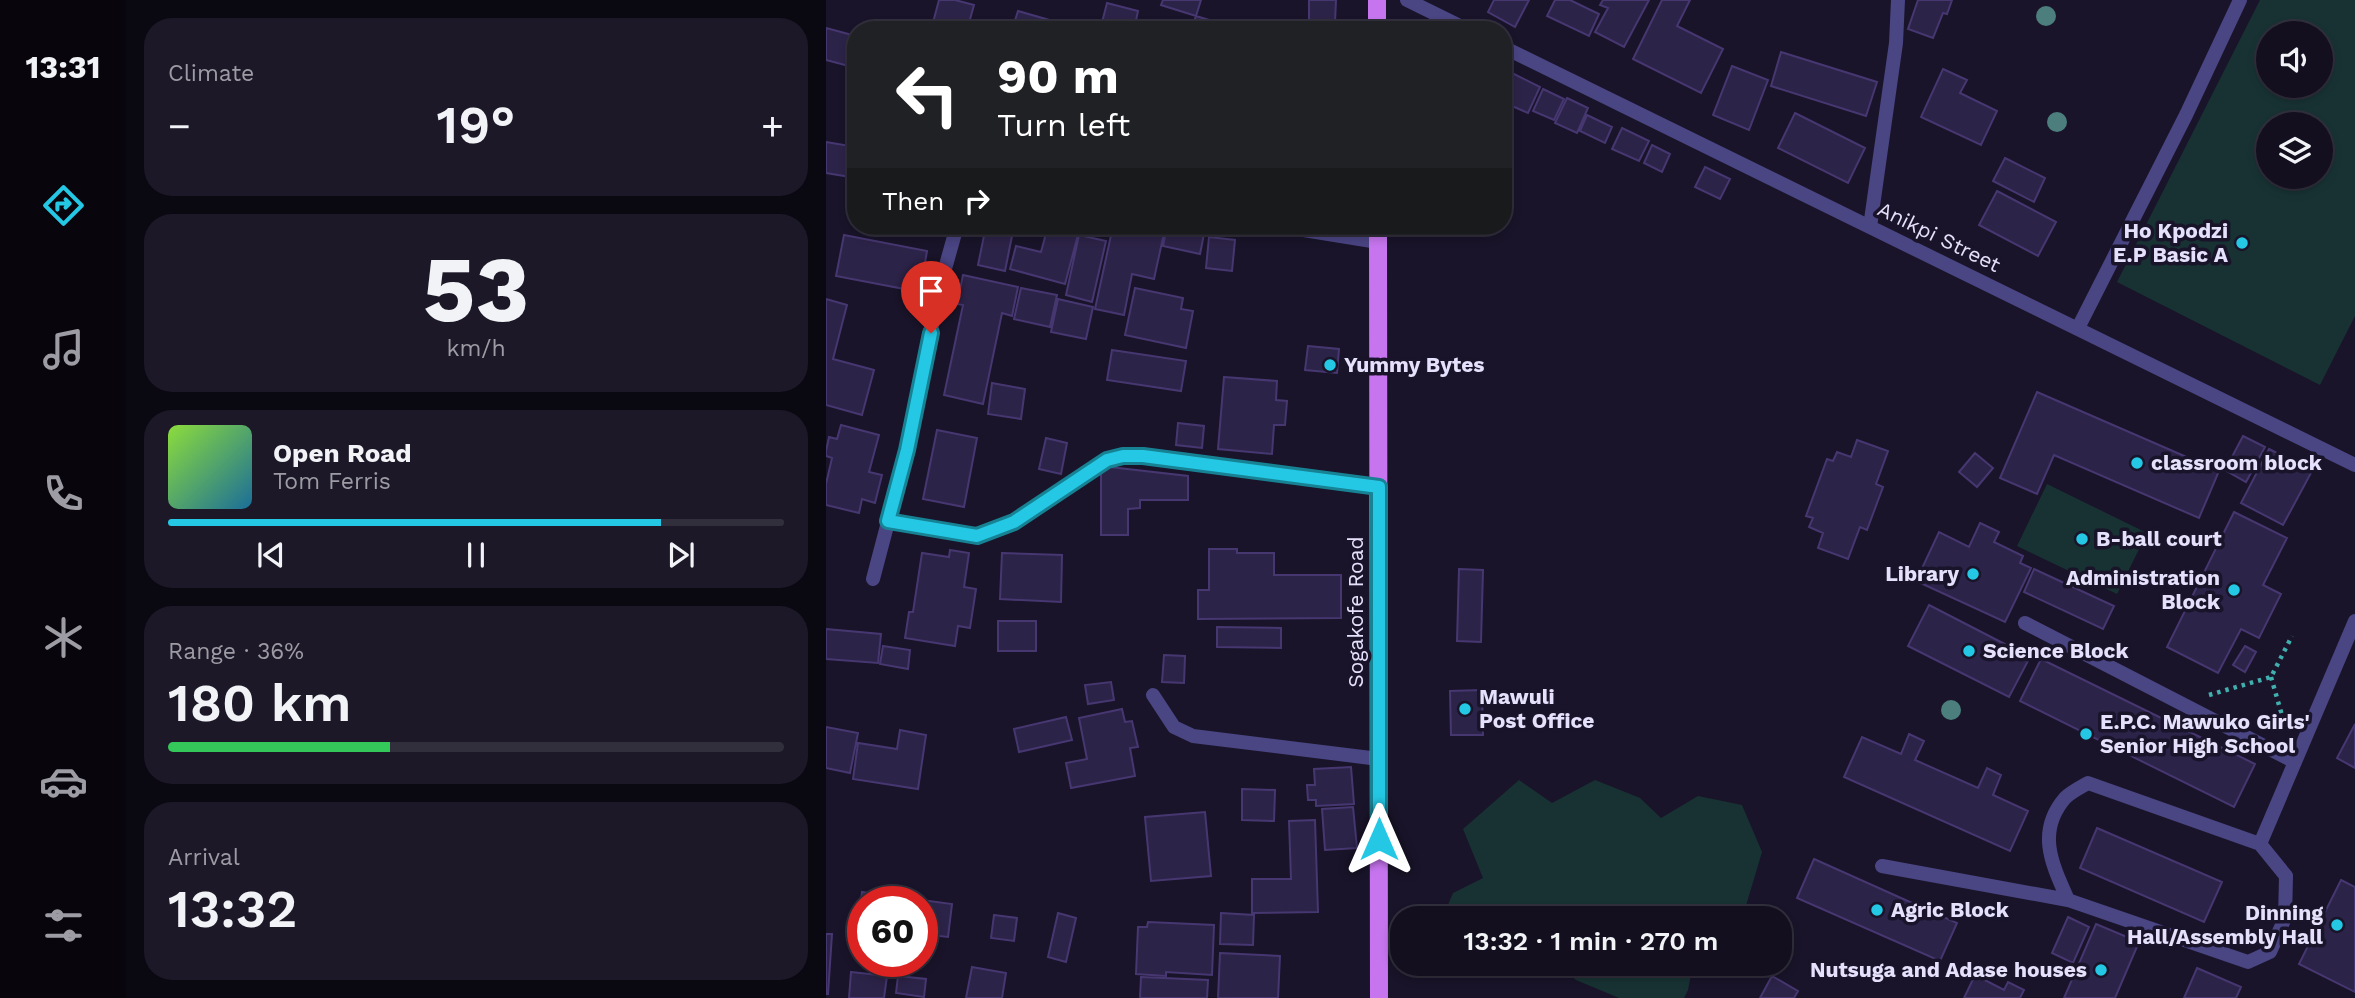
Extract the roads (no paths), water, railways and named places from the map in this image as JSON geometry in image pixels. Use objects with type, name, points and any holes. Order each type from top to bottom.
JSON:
[{"type":"main road","points":[[1377,0],[1377,21]]},
{"type":"main road","name":"Sogakofe Road","points":[[1378,235],[1379,998]]},
{"type":"street","points":[[1407,0],[1450,21]]},
{"type":"street","points":[[1870,227],[1896,43],[1898,0]]},
{"type":"street","points":[[2078,328],[2186,115],[2240,0]]},
{"type":"street","name":"Anikpi Street","points":[[1512,51],[2355,465]]},
{"type":"street","points":[[873,579],[907,450],[939,290],[954,235]]},
{"type":"street","points":[[888,521],[977,536],[1014,522],[1107,460],[1123,456],[1143,456],[1379,487]]},
{"type":"street","points":[[2260,844],[2355,621]]},
{"type":"street","points":[[2025,623],[2295,762]]},
{"type":"street","points":[[1153,695],[1174,727],[1193,736],[1379,759]]},
{"type":"street","points":[[1882,866],[2068,900],[2248,962],[2270,952],[2286,918],[2286,876],[2260,844],[2088,783],[2066,797],[2050,824],[2049,856],[2068,900]]},
{"type":"place","name":"Ho Kpodzi E.P Basic A","points":[[2242,243]]},
{"type":"place","name":"Yummy Bytes","points":[[1330,365]]},
{"type":"place","name":"classroom block","points":[[2137,463]]},
{"type":"place","name":"B-ball court","points":[[2082,539]]},
{"type":"place","name":"Library","points":[[1973,574]]},
{"type":"place","name":"Administration Block","points":[[2234,590]]},
{"type":"place","name":"Science Block","points":[[1969,651]]},
{"type":"place","name":"Mawuli Post Office","points":[[1465,709]]},
{"type":"place","name":"E.P.C. Mawuko Girls' Senior High School","points":[[2086,734]]},
{"type":"place","name":"Agric Block","points":[[1877,910]]},
{"type":"place","name":"Dinning Hall/Assembly Hall","points":[[2337,925]]},
{"type":"place","name":"Nutsuga and Adase houses","points":[[2101,970]]}]
